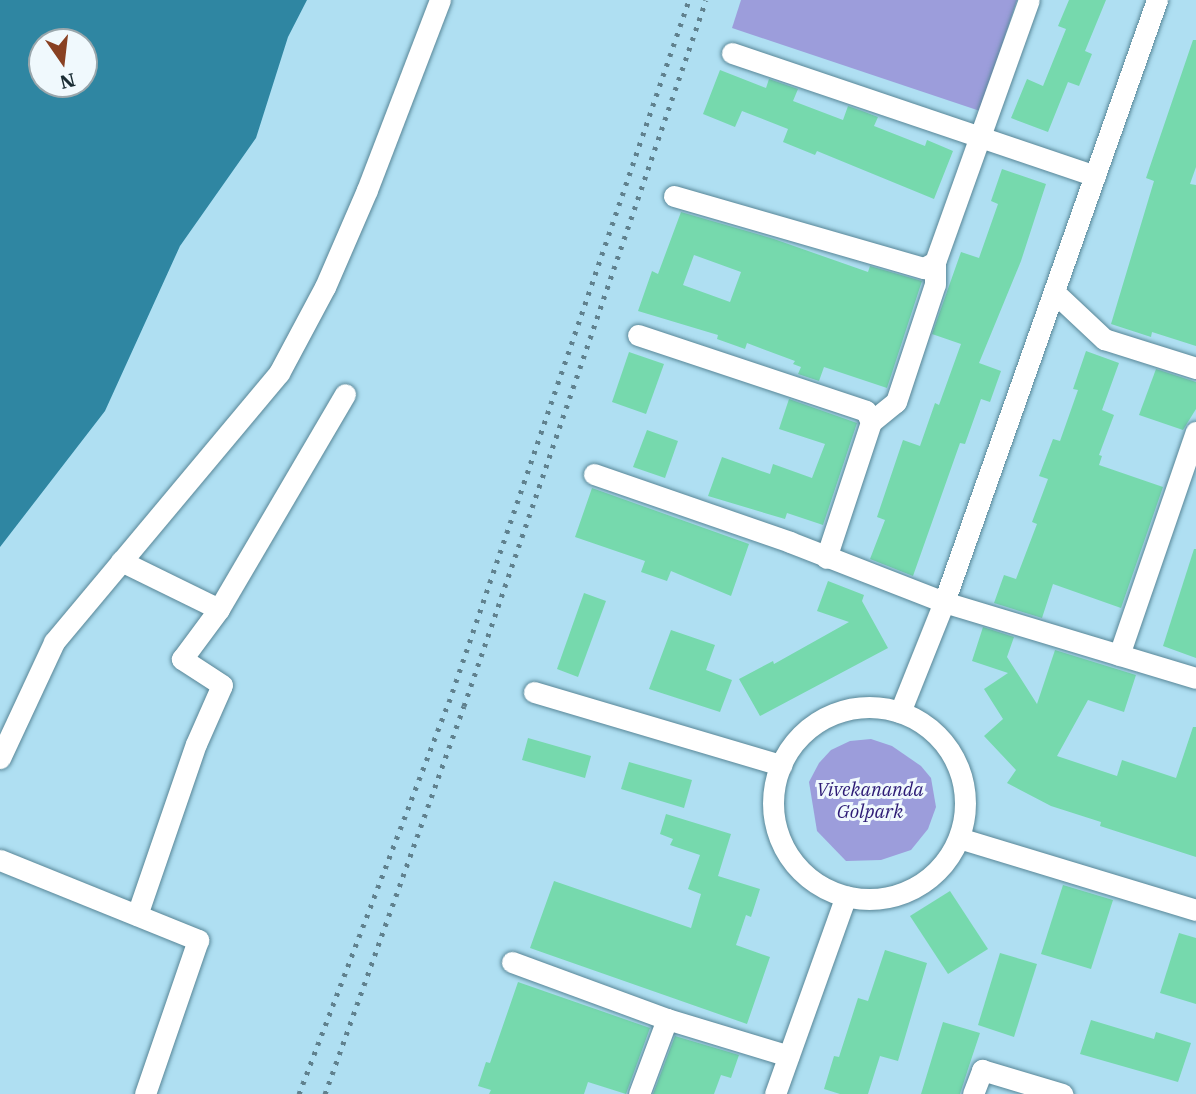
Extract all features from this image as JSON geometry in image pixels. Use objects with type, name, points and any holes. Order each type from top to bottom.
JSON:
[{"type":"street","points":[[0,758],[54,642],[279,373],[330,275],[440,0]]},
{"type":"street","points":[[826,558],[871,422],[896,402],[935,284],[935,262],[1029,0]]},
{"type":"street","points":[[901,712],[944,602],[1157,0]]},
{"type":"street","points":[[732,53],[1095,176]]},
{"type":"street","points":[[674,196],[924,268],[935,262]]},
{"type":"street","points":[[1054,292],[1104,340],[1196,368]]},
{"type":"street","points":[[638,335],[866,411],[871,422]]},
{"type":"street","points":[[137,915],[197,744],[222,685],[182,659],[219,609],[345,394]]},
{"type":"street","points":[[1119,655],[1196,432]]},
{"type":"street","points":[[594,474],[790,542],[944,602],[1196,678]]},
{"type":"street","points":[[121,561],[219,609]]},
{"type":"street","points":[[534,692],[781,765]]},
{"type":"street","points":[[865,708],[901,712],[934,732],[957,762],[966,800],[959,838],[941,867],[914,888],[880,899],[846,897],[813,881],[787,854],[774,820],[775,783],[781,765],[801,736],[831,716],[865,708]]},
{"type":"street","points":[[959,838],[1196,911]]},
{"type":"street","points":[[0,860],[198,940],[145,1094]]},
{"type":"street","points":[[775,1094],[846,897]]},
{"type":"street","points":[[512,962],[667,1020],[789,1056]]},
{"type":"street","points":[[639,1094],[667,1020]]},
{"type":"street","points":[[974,1094],[982,1070],[1062,1094]]},
{"type":"green space","points":[[741,0],[1017,0],[980,111],[732,28]]},
{"type":"green space","name":"Vivekananda Golpark","points":[[871,739],[892,746],[921,766],[931,778],[936,807],[928,829],[911,850],[881,860],[846,861],[817,831],[809,782],[819,763],[831,750],[850,741]]},
{"type":"shaded area","points":[[0,0],[307,0],[288,37],[256,138],[180,246],[105,411],[0,547]]},
{"type":"building","points":[[1069,0],[1106,0],[1085,51],[1092,54],[1079,86],[1068,82],[1048,132],[1011,118],[1027,79],[1043,86],[1066,29],[1058,26]]},
{"type":"building","points":[[1193,40],[1196,40],[1196,167],[1190,184],[1196,185],[1196,346],[1152,332],[1151,337],[1111,324],[1154,181],[1146,178]]},
{"type":"building","points":[[720,70],[766,88],[769,79],[798,89],[793,101],[843,120],[848,106],[878,117],[874,126],[925,146],[927,140],[953,151],[934,199],[817,151],[815,155],[783,142],[788,129],[742,111],[735,127],[703,114]]},
{"type":"building","points":[[1002,169],[1046,184],[1021,261],[979,363],[1001,371],[990,402],[981,399],[965,444],[960,443],[913,576],[870,559],[885,520],[877,517],[903,440],[920,446],[935,403],[939,405],[961,344],[932,334],[961,252],[979,258],[998,204],[991,201]]},
{"type":"building","points":[[681,212],[774,239],[868,272],[870,266],[922,281],[887,388],[824,367],[819,381],[798,374],[801,367],[793,364],[795,361],[747,343],[745,349],[717,339],[718,335],[638,311],[652,271],[658,274]],"holes":[[[694,255],[741,272],[730,302],[683,285]]]},
{"type":"building","points":[[1086,351],[1119,363],[1102,410],[1114,415],[1099,455],[1102,456],[1099,465],[1163,487],[1121,608],[1053,584],[1042,618],[994,603],[1004,575],[1016,579],[1037,524],[1032,522],[1048,479],[1039,476],[1053,439],[1060,441],[1078,390],[1073,389]]},
{"type":"building","points":[[629,352],[664,364],[646,414],[612,402]]},
{"type":"building","points":[[1156,369],[1196,382],[1196,409],[1183,430],[1139,415]]},
{"type":"building","points":[[789,399],[857,423],[823,525],[787,513],[785,519],[708,496],[722,457],[770,474],[773,464],[812,478],[825,444],[779,429]]},
{"type":"building","points":[[647,430],[678,441],[665,478],[633,467]]},
{"type":"building","points":[[592,488],[749,544],[731,596],[671,571],[667,581],[641,572],[645,561],[575,537]]},
{"type":"building","points":[[1196,549],[1196,658],[1163,646]]},
{"type":"building","points":[[828,581],[864,595],[862,601],[888,648],[760,716],[739,679],[773,661],[774,664],[849,622],[817,611]]},
{"type":"building","points":[[584,593],[606,601],[578,677],[557,669]]},
{"type":"building","points":[[983,627],[1014,637],[1007,657],[1037,704],[1055,650],[1136,675],[1124,712],[1088,700],[1057,756],[1117,776],[1122,760],[1176,778],[1193,727],[1196,727],[1196,857],[1100,826],[1101,822],[1051,806],[1007,783],[1016,770],[984,736],[1003,719],[984,689],[1008,673],[972,661]]},
{"type":"building","points":[[671,630],[715,645],[706,670],[732,680],[720,712],[649,689]]},
{"type":"building","points":[[528,738],[591,756],[585,778],[522,760]]},
{"type":"building","points":[[629,762],[692,780],[684,808],[621,789]]},
{"type":"building","points":[[666,814],[731,834],[718,876],[760,889],[751,917],[746,915],[736,945],[770,957],[747,1024],[530,948],[554,881],[691,928],[701,894],[688,889],[700,855],[670,845],[673,839],[660,834]]},
{"type":"building","points":[[1063,885],[1113,900],[1091,969],[1041,954]]},
{"type":"building","points":[[950,891],[988,949],[948,974],[910,916]]},
{"type":"building","points":[[1179,933],[1196,938],[1196,1004],[1160,993]]},
{"type":"building","points":[[885,950],[927,963],[898,1061],[880,1056],[868,1094],[840,1094],[824,1089],[834,1056],[839,1057],[858,998],[868,1001]]},
{"type":"building","points":[[1000,953],[1037,964],[1014,1037],[978,1025]]},
{"type":"building","points":[[518,982],[650,1028],[626,1094],[588,1082],[584,1094],[489,1094],[491,1090],[478,1086],[486,1062],[490,1063]]},
{"type":"building","points":[[1091,1020],[1154,1039],[1156,1032],[1191,1043],[1178,1082],[1080,1054]]},
{"type":"building","points":[[943,1022],[980,1033],[960,1094],[921,1094]]},
{"type":"building","points":[[675,1036],[739,1055],[731,1078],[721,1075],[714,1094],[653,1094]]},
{"type":"railway","points":[[299,1094],[449,702],[689,0]]},
{"type":"railway","points":[[325,1094],[464,706],[706,0]]}]
